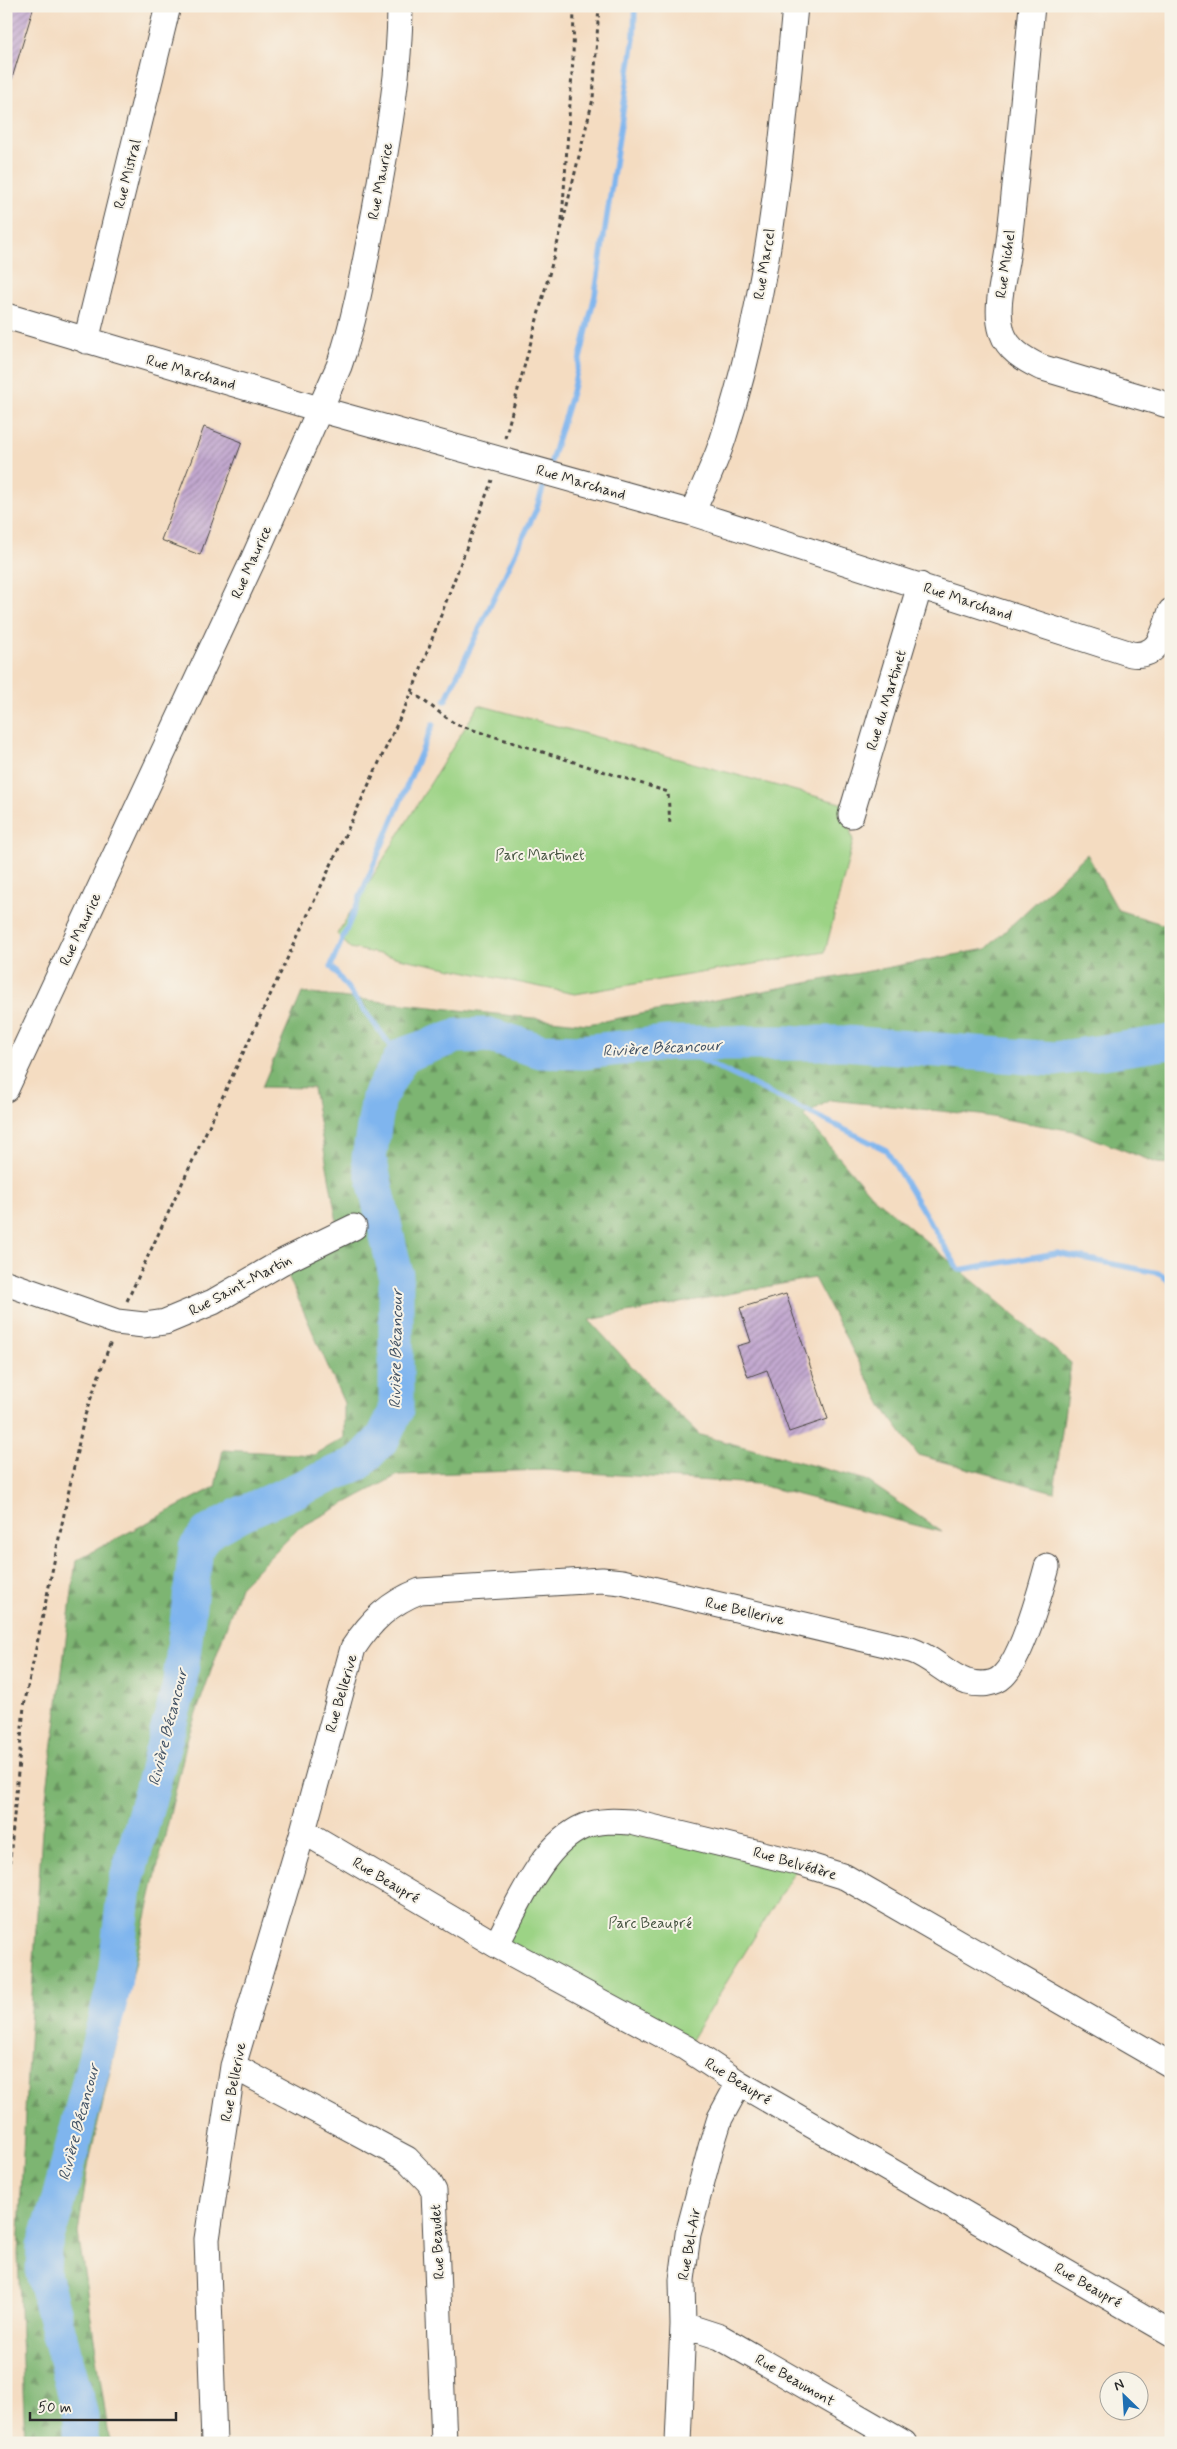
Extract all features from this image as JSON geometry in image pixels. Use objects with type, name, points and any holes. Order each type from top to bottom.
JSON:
[{"type":"street","name":"Rue Mistral","points":[[86,341],[168,6]]},
{"type":"street","name":"Rue Maurice","points":[[6,1089],[322,410],[347,342],[369,242],[392,115],[400,35],[400,6]]},
{"type":"street","name":"Rue Marcel","points":[[692,513],[724,438],[748,349],[757,305],[783,135],[796,6]]},
{"type":"street","name":"Rue Michel","points":[[1032,6],[1008,251],[999,311],[1002,332],[1010,346],[1021,358],[1040,367],[1171,406]]},
{"type":"street","name":"Rue Marchand","points":[[6,316],[322,410],[692,513],[1130,654],[1141,655],[1152,651],[1161,639],[1171,611]]},
{"type":"street","name":"Rue du Martinet","points":[[852,815],[920,585]]},
{"type":"street","name":"Rue Saint-Martin","points":[[6,1283],[117,1322],[144,1325],[165,1322],[184,1316],[290,1258],[354,1227]]},
{"type":"street","name":"Rue Bellerive","points":[[214,2443],[207,2239],[233,2066],[303,1832],[353,1648],[365,1629],[381,1613],[400,1599],[420,1591],[602,1580],[622,1582],[911,1650],[926,1655],[965,1681],[977,1684],[990,1683],[1002,1677],[1010,1666],[1038,1601],[1047,1567]]},
{"type":"street","name":"Rue Belvédère","points":[[496,1945],[539,1867],[551,1850],[566,1837],[586,1826],[610,1821],[631,1822],[815,1867],[845,1877],[1171,2065]]},
{"type":"street","name":"Rue Beaupré","points":[[303,1832],[496,1945],[686,2048],[739,2083],[1171,2333]]},
{"type":"street","name":"Rue Beaudet","points":[[233,2066],[407,2159],[431,2186],[436,2202],[444,2443]]},
{"type":"street","name":"Rue Bel-Air","points":[[678,2443],[683,2325],[682,2280],[688,2234],[720,2118],[739,2083]]},
{"type":"street","name":"Rue Beaumont","points":[[683,2325],[720,2337],[904,2443]]},
{"type":"path","points":[[561,230],[573,59],[574,6]]},
{"type":"path","points":[[6,1904],[24,1706],[84,1418],[117,1322],[412,692],[499,459],[561,230],[593,99],[599,6]]},
{"type":"path","points":[[412,692],[455,724],[668,792],[670,825]]},
{"type":"green space","name":"Parc Martinet","points":[[479,705],[844,804],[853,841],[825,952],[575,994],[350,948],[337,934]]},
{"type":"green space","points":[[1087,854],[1118,910],[1171,927],[1171,1164],[1157,1163],[1074,1131],[980,1115],[830,1100],[804,1116],[871,1195],[1071,1363],[1054,1492],[918,1455],[884,1409],[814,1278],[589,1320],[658,1395],[700,1435],[866,1480],[942,1532],[756,1484],[544,1470],[398,1475],[299,1528],[240,1587],[188,1737],[88,2166],[78,2233],[110,2443],[25,2443],[18,2254],[26,2092],[42,1830],[76,1560],[215,1487],[223,1450],[314,1455],[344,1438],[344,1403],[282,1262],[339,1233],[313,1088],[262,1087],[302,993],[588,1024],[986,949]]},
{"type":"green space","name":"Parc Beaupré","points":[[586,1826],[800,1863],[686,2048],[496,1945],[539,1867]]},
{"type":"building","points":[[6,6],[34,6],[10,85],[6,84]]},
{"type":"building","points":[[204,427],[242,442],[200,555],[161,540]]},
{"type":"building","points":[[786,1294],[828,1419],[789,1432],[767,1370],[748,1377],[737,1346],[751,1342],[740,1308]]},
{"type":"waterway","points":[[549,468],[572,392],[595,295],[634,38],[635,6]]},
{"type":"waterway","points":[[445,701],[536,510],[546,479]]},
{"type":"waterway","points":[[403,1055],[391,1046],[331,966],[433,724]]},
{"type":"waterway","name":"Rivière Bécancour","points":[[81,2443],[81,2416],[43,2274],[44,2247],[58,2203],[114,1985],[125,1886],[179,1689],[196,1548],[207,1533],[243,1513],[359,1463],[383,1438],[396,1411],[396,1275],[369,1158],[379,1097],[403,1055],[457,1036],[488,1035],[541,1051],[582,1052],[668,1043],[845,1043],[1055,1059],[1171,1042]]},
{"type":"waterway","points":[[668,1043],[886,1150],[959,1270],[1057,1253],[1158,1273],[1171,1282]]}]
